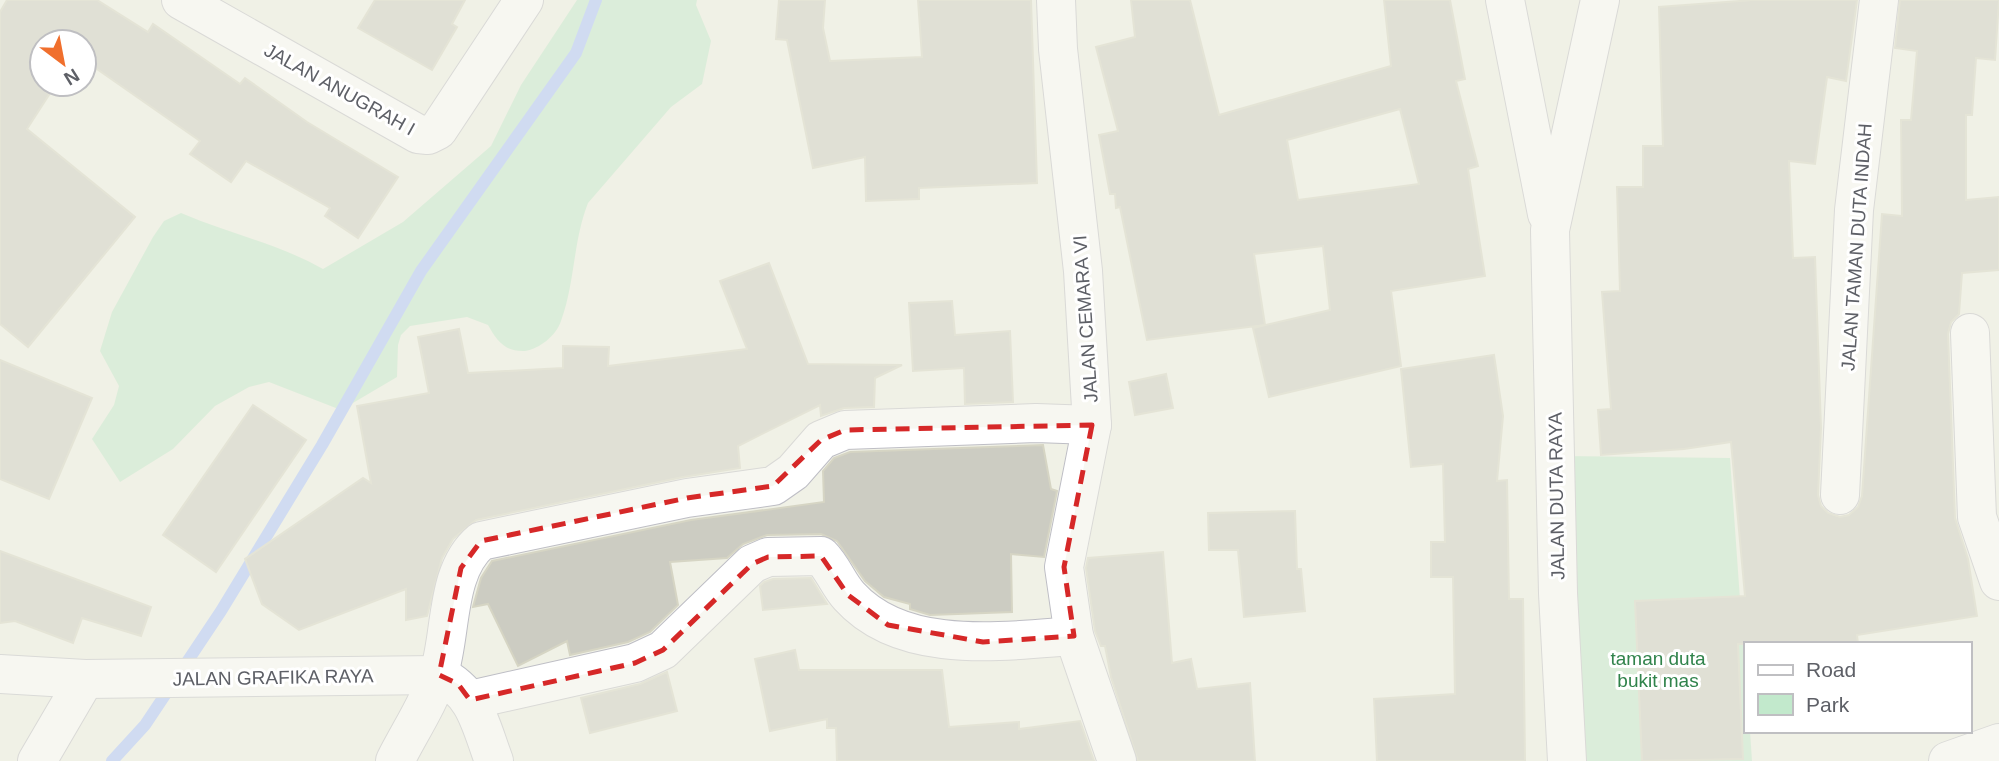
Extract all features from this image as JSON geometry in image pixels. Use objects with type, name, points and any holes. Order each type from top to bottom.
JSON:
[{"type":"street","name":"JALAN ANUGRAH I","points":[[181,0],[229,11],[418,134],[428,135],[438,130],[524,0]]},
{"type":"street","name":"JALAN CEMARA VI","points":[[1056,0],[1058,48],[1083,271],[1092,425],[1064,567],[1074,636],[1117,761]]},
{"type":"street","name":"JALAN DUTA RAYA","points":[[1505,0],[1550,230],[1558,593],[1567,761]]},
{"type":"street","name":"JALAN DUTA RAYA","points":[[1550,230],[1600,0]]},
{"type":"street","name":"JALAN TAMAN DUTA INDAH","points":[[1840,495],[1854,210],[1879,0]]},
{"type":"street","points":[[1970,333],[1977,517],[1999,581]]},
{"type":"street","points":[[395,761],[439,675],[461,568],[469,551],[481,541],[687,498],[773,486],[793,472],[821,440],[845,430],[1037,423],[1092,425]]},
{"type":"street","points":[[470,700],[635,663],[663,650],[752,564],[768,557],[821,556],[832,567],[848,595],[888,625],[926,635],[984,642],[1074,636]]},
{"type":"street","name":"JALAN GRAFIKA RAYA","points":[[0,674],[85,679],[439,675]]},
{"type":"street","points":[[439,675],[458,684],[470,700],[494,761]]},
{"type":"street","points":[[37,761],[85,679]]},
{"type":"street","points":[[1948,761],[1999,743]]},
{"type":"highlighted area","points":[[1092,425],[1064,567],[1074,636],[983,642],[888,625],[848,595],[821,556],[768,557],[752,564],[663,650],[635,663],[488,698],[470,700],[458,684],[439,675],[461,568],[481,541],[687,498],[773,486],[821,440],[845,430]]},
{"type":"green space","points":[[577,0],[697,0],[696,5],[711,41],[702,84],[671,107],[588,203],[579,232],[566,307],[559,327],[551,337],[536,348],[518,351],[502,344],[488,325],[467,317],[410,326],[401,335],[398,345],[397,377],[341,410],[269,382],[249,387],[215,406],[173,449],[120,482],[92,439],[114,405],[119,386],[100,351],[112,312],[164,221],[181,213],[289,253],[323,269],[403,222],[491,146],[521,85]]},
{"type":"green space","name":"taman duta bukit mas","points":[[1563,456],[1730,458],[1744,656],[1744,733],[1750,733],[1752,761],[1575,761]]},
{"type":"building","points":[[7,0],[97,0],[148,32],[153,24],[240,84],[245,78],[307,122],[398,177],[358,238],[325,216],[330,208],[246,161],[231,182],[190,154],[200,141],[98,70],[98,28],[28,28],[28,98],[47,98],[27,129],[135,217],[28,347],[0,324],[0,12]]},
{"type":"building","points":[[375,0],[465,0],[452,24],[457,27],[432,70],[358,28]]},
{"type":"building","points":[[779,0],[825,0],[823,28],[830,61],[922,57],[918,0],[1031,0],[1037,183],[919,188],[919,199],[866,201],[865,157],[813,168],[787,40],[776,39]]},
{"type":"building","points":[[1131,0],[1190,0],[1219,115],[1391,66],[1384,0],[1450,0],[1465,79],[1456,81],[1478,166],[1468,169],[1485,276],[1391,291],[1401,366],[1269,397],[1253,328],[1330,310],[1323,246],[1254,254],[1265,325],[1147,340],[1120,207],[1116,208],[1115,194],[1110,194],[1099,135],[1118,131],[1096,47],[1135,37]],"holes":[[[1400,109],[1419,184],[1298,200],[1287,140]]]},
{"type":"building","points":[[1753,0],[1857,0],[1846,81],[1827,77],[1815,164],[1789,161],[1793,258],[1815,257],[1821,428],[1818,495],[1821,506],[1828,513],[1840,517],[1849,515],[1858,507],[1862,496],[1882,214],[1902,216],[1901,120],[1911,120],[1917,51],[1895,48],[1900,0],[1999,0],[1995,60],[1976,58],[1972,115],[1966,115],[1966,200],[1999,197],[1999,270],[1962,273],[1959,314],[1951,322],[1948,334],[1955,518],[1968,559],[1977,616],[1857,635],[1858,642],[1738,644],[1743,759],[1642,761],[1635,601],[1745,596],[1731,442],[1684,449],[1601,455],[1598,410],[1611,409],[1602,292],[1620,291],[1617,187],[1643,187],[1643,146],[1663,146],[1659,7]]},
{"type":"building","points":[[769,263],[808,364],[902,365],[875,378],[874,407],[844,408],[821,416],[820,405],[738,446],[740,468],[683,477],[476,520],[453,539],[442,558],[427,616],[406,620],[406,589],[299,630],[262,604],[245,559],[363,478],[371,483],[357,406],[429,393],[418,337],[459,329],[468,373],[563,368],[563,346],[609,347],[608,366],[747,349],[720,281]]},
{"type":"building","points":[[952,301],[955,335],[1010,331],[1013,402],[965,404],[964,368],[913,371],[909,303]]},
{"type":"building","points":[[1494,355],[1503,416],[1497,481],[1507,480],[1509,599],[1523,599],[1525,761],[1377,761],[1374,699],[1455,694],[1453,577],[1431,577],[1431,542],[1445,542],[1443,464],[1411,467],[1401,369]]},
{"type":"building","points":[[0,360],[92,398],[49,499],[0,479]]},
{"type":"building","points":[[1166,374],[1173,408],[1135,415],[1129,382]]},
{"type":"building","points":[[253,405],[306,440],[216,572],[163,535]]},
{"type":"building","points":[[1043,445],[1051,489],[1057,491],[1044,557],[1011,554],[1012,612],[930,615],[910,609],[910,604],[884,597],[865,581],[837,541],[821,534],[767,535],[743,544],[727,558],[670,562],[678,605],[650,632],[628,642],[570,655],[567,641],[518,666],[488,604],[473,607],[481,578],[492,561],[691,520],[824,502],[823,471],[834,458],[850,452]]},
{"type":"building","points":[[1295,511],[1297,569],[1301,569],[1305,611],[1244,617],[1238,550],[1209,550],[1208,513]]},
{"type":"building","points":[[0,551],[151,607],[141,636],[82,618],[73,643],[15,621],[0,623]]},
{"type":"building","points":[[1163,552],[1172,663],[1191,659],[1197,689],[1250,683],[1255,761],[1138,761],[1111,677],[1105,646],[1101,646],[1095,631],[1086,568],[1088,558]]},
{"type":"building","points":[[811,578],[827,604],[763,610],[760,586],[764,582],[773,579]]},
{"type":"building","points":[[795,650],[799,670],[942,670],[949,727],[1019,722],[1019,729],[1080,721],[1094,761],[837,761],[836,728],[827,728],[827,719],[770,731],[755,659]]},
{"type":"building","points":[[667,672],[677,711],[590,733],[581,698],[640,684]]},
{"type":"waterway","points":[[181,671],[221,611],[322,445],[421,271],[576,53],[596,0]]},
{"type":"waterway","points":[[112,761],[145,725],[171,686]]}]
